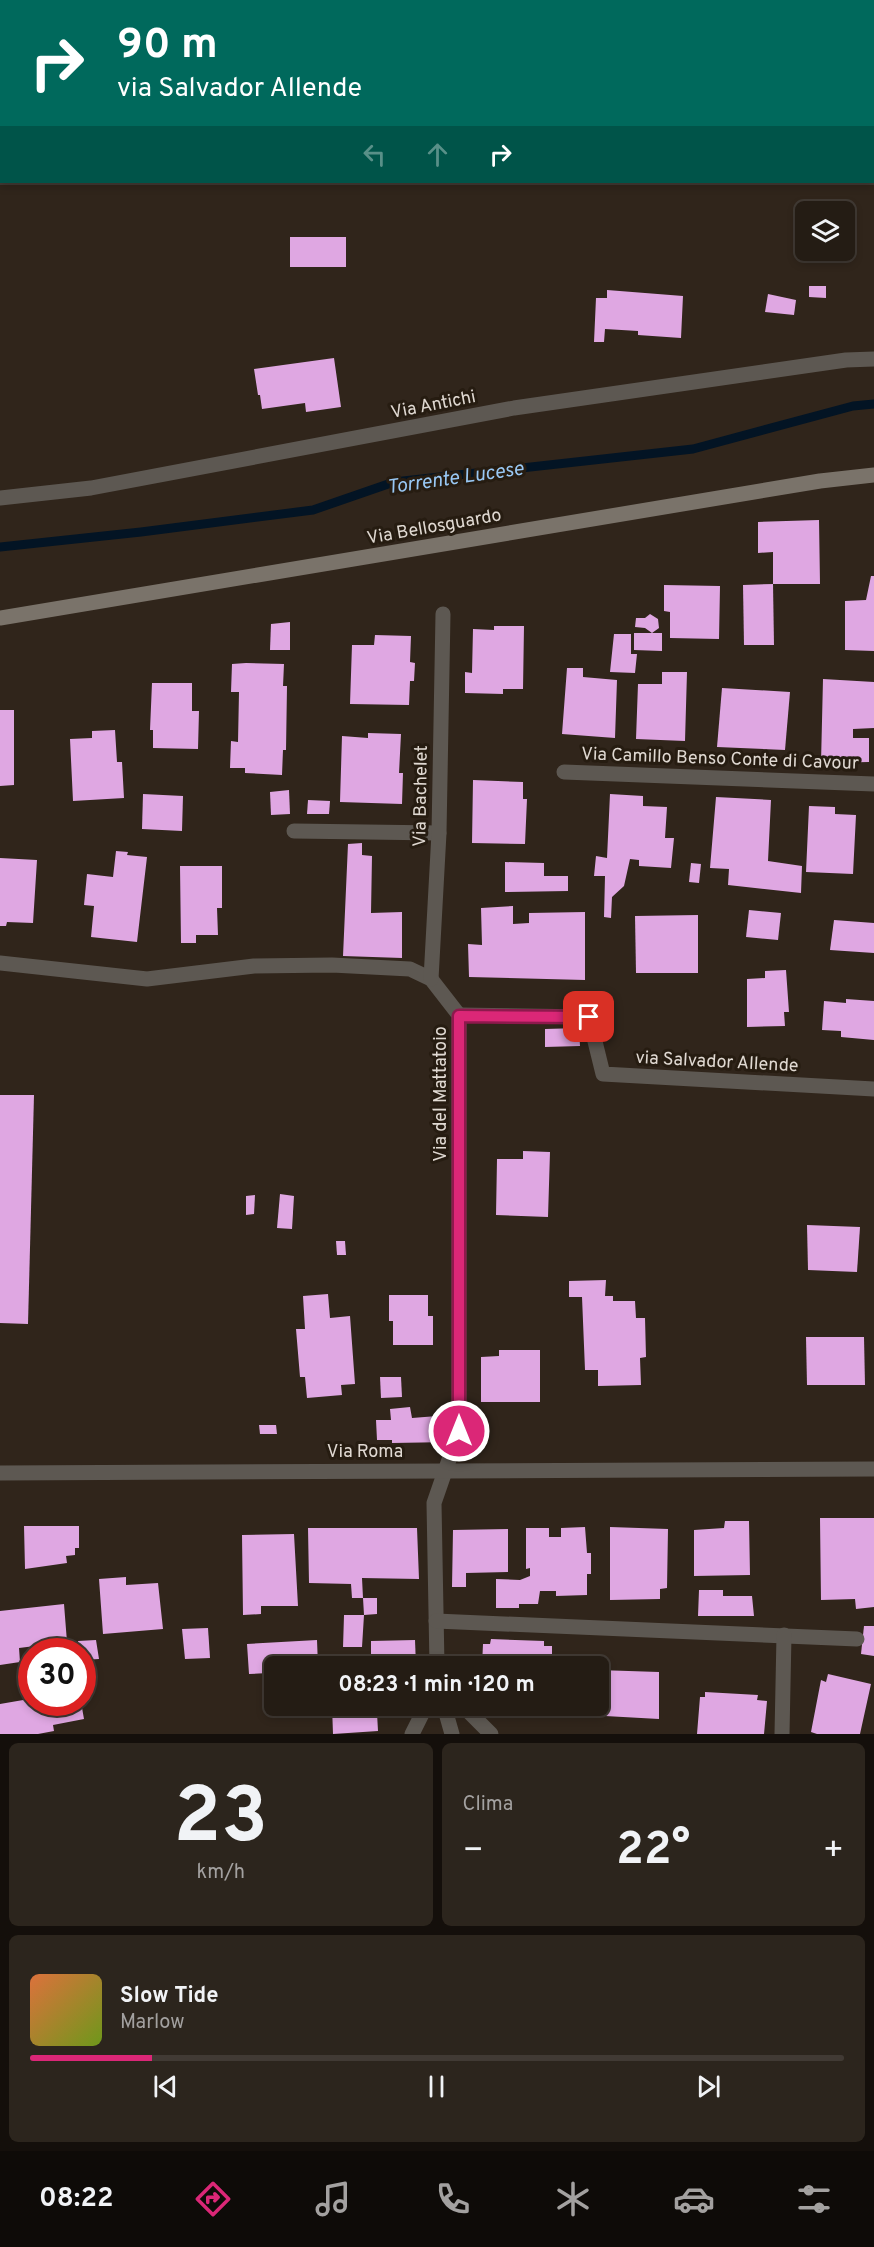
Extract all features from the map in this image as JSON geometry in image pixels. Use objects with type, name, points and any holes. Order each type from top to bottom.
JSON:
[{"type":"main road","name":"Via Bellosguardo","points":[[0,618],[820,481],[874,476]]},
{"type":"street","name":"Via Antichi","points":[[0,498],[91,488],[514,408],[846,360],[874,360]]},
{"type":"street","name":"Via Bachelet","points":[[430,979],[439,833],[443,614]]},
{"type":"street","name":"Via Camillo Benso Conte di Cavour","points":[[564,772],[874,784]]},
{"type":"street","points":[[294,831],[439,833]]},
{"type":"street","points":[[0,963],[147,979],[254,966],[332,965],[410,969],[430,979]]},
{"type":"street","name":"Via del Mattatoio","points":[[430,979],[459,1016],[459,1431],[434,1503],[437,1656]]},
{"type":"street","name":"via Salvador Allende","points":[[459,1016],[589,1017],[603,1074],[874,1089]]},
{"type":"street","name":"Via Roma","points":[[0,1473],[874,1468]]},
{"type":"street","points":[[436,1621],[857,1638]]},
{"type":"street","points":[[782,1734],[784,1635]]},
{"type":"street","points":[[412,1734],[421,1716]]},
{"type":"street","points":[[447,1716],[452,1734]]},
{"type":"street","points":[[473,1716],[491,1734]]},
{"type":"building","points":[[290,237],[346,237],[346,267],[290,267]]},
{"type":"building","points":[[809,286],[826,286],[826,298],[809,297]]},
{"type":"building","points":[[607,290],[683,296],[681,338],[638,335],[638,331],[605,329],[604,342],[594,342],[596,298],[607,298]]},
{"type":"building","points":[[768,294],[796,300],[794,315],[765,312]]},
{"type":"building","points":[[334,358],[341,407],[306,412],[305,403],[262,409],[254,369]]},
{"type":"building","points":[[819,520],[820,584],[773,584],[773,552],[758,553],[758,522]]},
{"type":"building","points":[[871,576],[874,576],[874,651],[845,650],[845,601],[866,600]]},
{"type":"building","points":[[773,584],[774,645],[744,645],[743,585]]},
{"type":"building","points":[[664,585],[720,586],[719,639],[670,638],[670,612],[664,611]]},
{"type":"building","points":[[650,614],[658,619],[659,628],[652,633],[645,628],[635,627],[636,618],[645,618]]},
{"type":"building","points":[[290,622],[290,650],[270,650],[271,624]]},
{"type":"building","points":[[494,626],[524,626],[523,689],[503,689],[503,694],[465,693],[465,672],[472,673],[473,629],[494,630]]},
{"type":"building","points":[[634,633],[662,633],[662,651],[634,650]]},
{"type":"building","points":[[614,634],[631,634],[631,654],[637,654],[635,673],[610,672]]},
{"type":"building","points":[[375,635],[411,636],[410,662],[415,663],[414,681],[410,681],[409,705],[350,704],[352,645],[374,645]]},
{"type":"building","points":[[232,664],[284,664],[283,686],[287,686],[286,750],[283,750],[282,775],[245,773],[245,768],[230,768],[231,741],[238,742],[239,692],[231,692]]},
{"type":"building","points":[[567,668],[583,668],[583,677],[617,680],[615,738],[562,734]]},
{"type":"building","points":[[662,672],[687,672],[685,741],[636,739],[638,684],[662,684]]},
{"type":"building","points":[[823,679],[874,682],[874,728],[853,729],[853,738],[869,738],[869,762],[821,763]]},
{"type":"building","points":[[152,683],[192,683],[192,711],[199,711],[198,749],[153,748],[153,730],[150,730]]},
{"type":"building","points":[[722,688],[790,692],[785,750],[717,747]]},
{"type":"building","points":[[0,710],[14,710],[14,785],[0,786]]},
{"type":"building","points":[[115,730],[117,762],[122,762],[124,798],[73,801],[70,739],[92,738],[92,731]]},
{"type":"building","points":[[368,733],[401,734],[399,773],[403,773],[402,804],[340,802],[342,736],[368,738]]},
{"type":"building","points":[[473,780],[523,782],[523,799],[527,799],[525,844],[472,843]]},
{"type":"building","points":[[289,790],[290,814],[271,815],[270,792]]},
{"type":"building","points":[[143,794],[183,796],[182,831],[142,829]]},
{"type":"building","points":[[610,794],[643,796],[643,806],[667,807],[665,838],[674,838],[671,868],[639,866],[639,860],[630,859],[624,886],[612,897],[611,918],[604,917],[605,876],[594,876],[596,856],[607,858]]},
{"type":"building","points":[[716,797],[771,800],[768,861],[802,866],[801,893],[728,885],[729,869],[710,868]]},
{"type":"building","points":[[308,800],[330,801],[329,814],[307,814]]},
{"type":"building","points":[[809,806],[835,807],[835,814],[856,815],[853,874],[806,872]]},
{"type":"building","points":[[362,843],[362,855],[372,856],[371,913],[402,912],[402,958],[343,956],[348,844]]},
{"type":"building","points":[[116,851],[128,852],[127,855],[147,857],[137,942],[91,937],[94,906],[84,905],[87,874],[113,877]]},
{"type":"building","points":[[0,858],[37,860],[33,923],[7,922],[6,926],[0,926]]},
{"type":"building","points":[[505,862],[544,863],[544,876],[568,876],[568,891],[505,892]]},
{"type":"building","points":[[691,863],[701,864],[699,883],[689,882]]},
{"type":"building","points":[[180,866],[222,866],[222,908],[217,908],[218,935],[196,935],[196,943],[181,943]]},
{"type":"building","points":[[513,906],[513,924],[529,923],[529,913],[585,912],[585,980],[469,977],[468,944],[482,945],[481,908]]},
{"type":"building","points":[[749,910],[781,913],[778,940],[746,937]]},
{"type":"building","points":[[698,915],[698,973],[636,973],[635,916]]},
{"type":"building","points":[[834,920],[874,923],[874,953],[830,950]]},
{"type":"building","points":[[786,970],[789,1012],[784,1012],[785,1026],[747,1027],[747,979],[765,978],[765,971]]},
{"type":"building","points":[[846,999],[874,1001],[874,1040],[841,1037],[841,1031],[822,1030],[824,1001],[846,1003]]},
{"type":"building","points":[[579,1028],[580,1046],[545,1047],[545,1029]]},
{"type":"building","points":[[0,1095],[34,1095],[28,1324],[0,1323]]},
{"type":"building","points":[[523,1151],[550,1152],[548,1217],[496,1215],[497,1159],[523,1159]]},
{"type":"building","points":[[280,1194],[294,1196],[292,1229],[277,1228]]},
{"type":"building","points":[[255,1195],[254,1214],[246,1215],[246,1196]]},
{"type":"building","points":[[807,1225],[860,1227],[857,1272],[808,1270]]},
{"type":"building","points":[[336,1241],[345,1241],[346,1255],[337,1255]]},
{"type":"building","points":[[606,1280],[605,1296],[613,1296],[613,1301],[635,1301],[636,1318],[645,1318],[646,1357],[640,1358],[641,1385],[598,1386],[598,1370],[585,1370],[582,1297],[569,1297],[569,1281]]},
{"type":"building","points":[[328,1294],[330,1318],[350,1316],[355,1384],[341,1385],[342,1395],[307,1398],[305,1377],[300,1377],[296,1329],[305,1329],[303,1296]]},
{"type":"building","points":[[389,1295],[428,1295],[428,1316],[433,1316],[433,1345],[393,1345],[393,1321],[389,1321]]},
{"type":"building","points":[[806,1337],[864,1337],[865,1385],[807,1385]]},
{"type":"building","points":[[499,1350],[540,1350],[540,1402],[481,1402],[481,1357],[499,1356]]},
{"type":"building","points":[[380,1377],[401,1377],[402,1397],[381,1398]]},
{"type":"building","points":[[410,1407],[412,1418],[450,1415],[451,1442],[392,1443],[392,1440],[377,1440],[376,1420],[391,1420],[390,1409]]},
{"type":"building","points":[[259,1425],[276,1425],[277,1434],[260,1434]]},
{"type":"building","points":[[820,1518],[874,1518],[874,1607],[856,1609],[855,1599],[821,1600]]},
{"type":"building","points":[[725,1521],[749,1521],[750,1575],[694,1576],[694,1530],[724,1528]]},
{"type":"building","points":[[24,1526],[79,1526],[79,1548],[75,1548],[75,1555],[66,1556],[67,1563],[25,1569]]},
{"type":"building","points":[[585,1527],[587,1553],[591,1553],[591,1574],[587,1574],[587,1595],[556,1596],[556,1591],[540,1591],[538,1604],[519,1604],[519,1608],[496,1608],[496,1579],[520,1580],[530,1576],[530,1568],[526,1569],[526,1528],[549,1528],[549,1537],[561,1537],[561,1528]]},
{"type":"building","points":[[610,1527],[668,1529],[667,1588],[660,1589],[660,1599],[610,1600]]},
{"type":"building","points":[[308,1528],[417,1528],[419,1579],[362,1578],[363,1598],[352,1598],[351,1584],[309,1583]]},
{"type":"building","points":[[508,1529],[508,1572],[466,1573],[466,1587],[452,1587],[453,1530]]},
{"type":"building","points":[[294,1534],[298,1606],[261,1606],[261,1614],[243,1615],[242,1535]]},
{"type":"building","points":[[126,1577],[126,1585],[158,1583],[163,1629],[103,1634],[99,1579]]},
{"type":"building","points":[[699,1590],[723,1590],[723,1596],[752,1596],[754,1616],[698,1616]]},
{"type":"building","points":[[363,1598],[377,1598],[377,1614],[364,1615]]},
{"type":"building","points":[[64,1604],[67,1638],[18,1638],[18,1662],[0,1665],[0,1611]]},
{"type":"building","points":[[344,1615],[364,1615],[362,1647],[343,1647]]},
{"type":"building","points":[[864,1626],[874,1626],[874,1656],[861,1654]]},
{"type":"building","points":[[208,1628],[210,1658],[185,1659],[182,1629]]},
{"type":"building","points":[[491,1639],[544,1641],[544,1646],[552,1646],[552,1656],[482,1656],[483,1644],[490,1644]]},
{"type":"building","points":[[96,1640],[99,1659],[96,1659]]},
{"type":"building","points":[[317,1640],[318,1656],[264,1656],[264,1673],[249,1674],[247,1644]]},
{"type":"building","points":[[415,1640],[416,1656],[371,1656],[371,1641]]},
{"type":"building","points":[[609,1670],[659,1672],[659,1719],[605,1716],[609,1716]]},
{"type":"building","points":[[828,1674],[871,1684],[860,1734],[811,1732],[821,1680],[826,1682]]},
{"type":"building","points":[[705,1692],[758,1695],[757,1700],[767,1701],[764,1734],[697,1734],[700,1697],[705,1697]]},
{"type":"building","points":[[18,1701],[18,1716],[83,1716],[84,1719],[53,1725],[54,1731],[38,1734],[0,1734],[0,1704]]},
{"type":"building","points":[[332,1716],[377,1716],[378,1731],[333,1734]]},
{"type":"waterway","name":"Torrente Lucese","points":[[0,547],[313,510],[394,482],[693,449],[853,406],[874,404]]},
{"type":"route","points":[[459,1431],[459,1016],[574,1015],[589,1017]]}]
